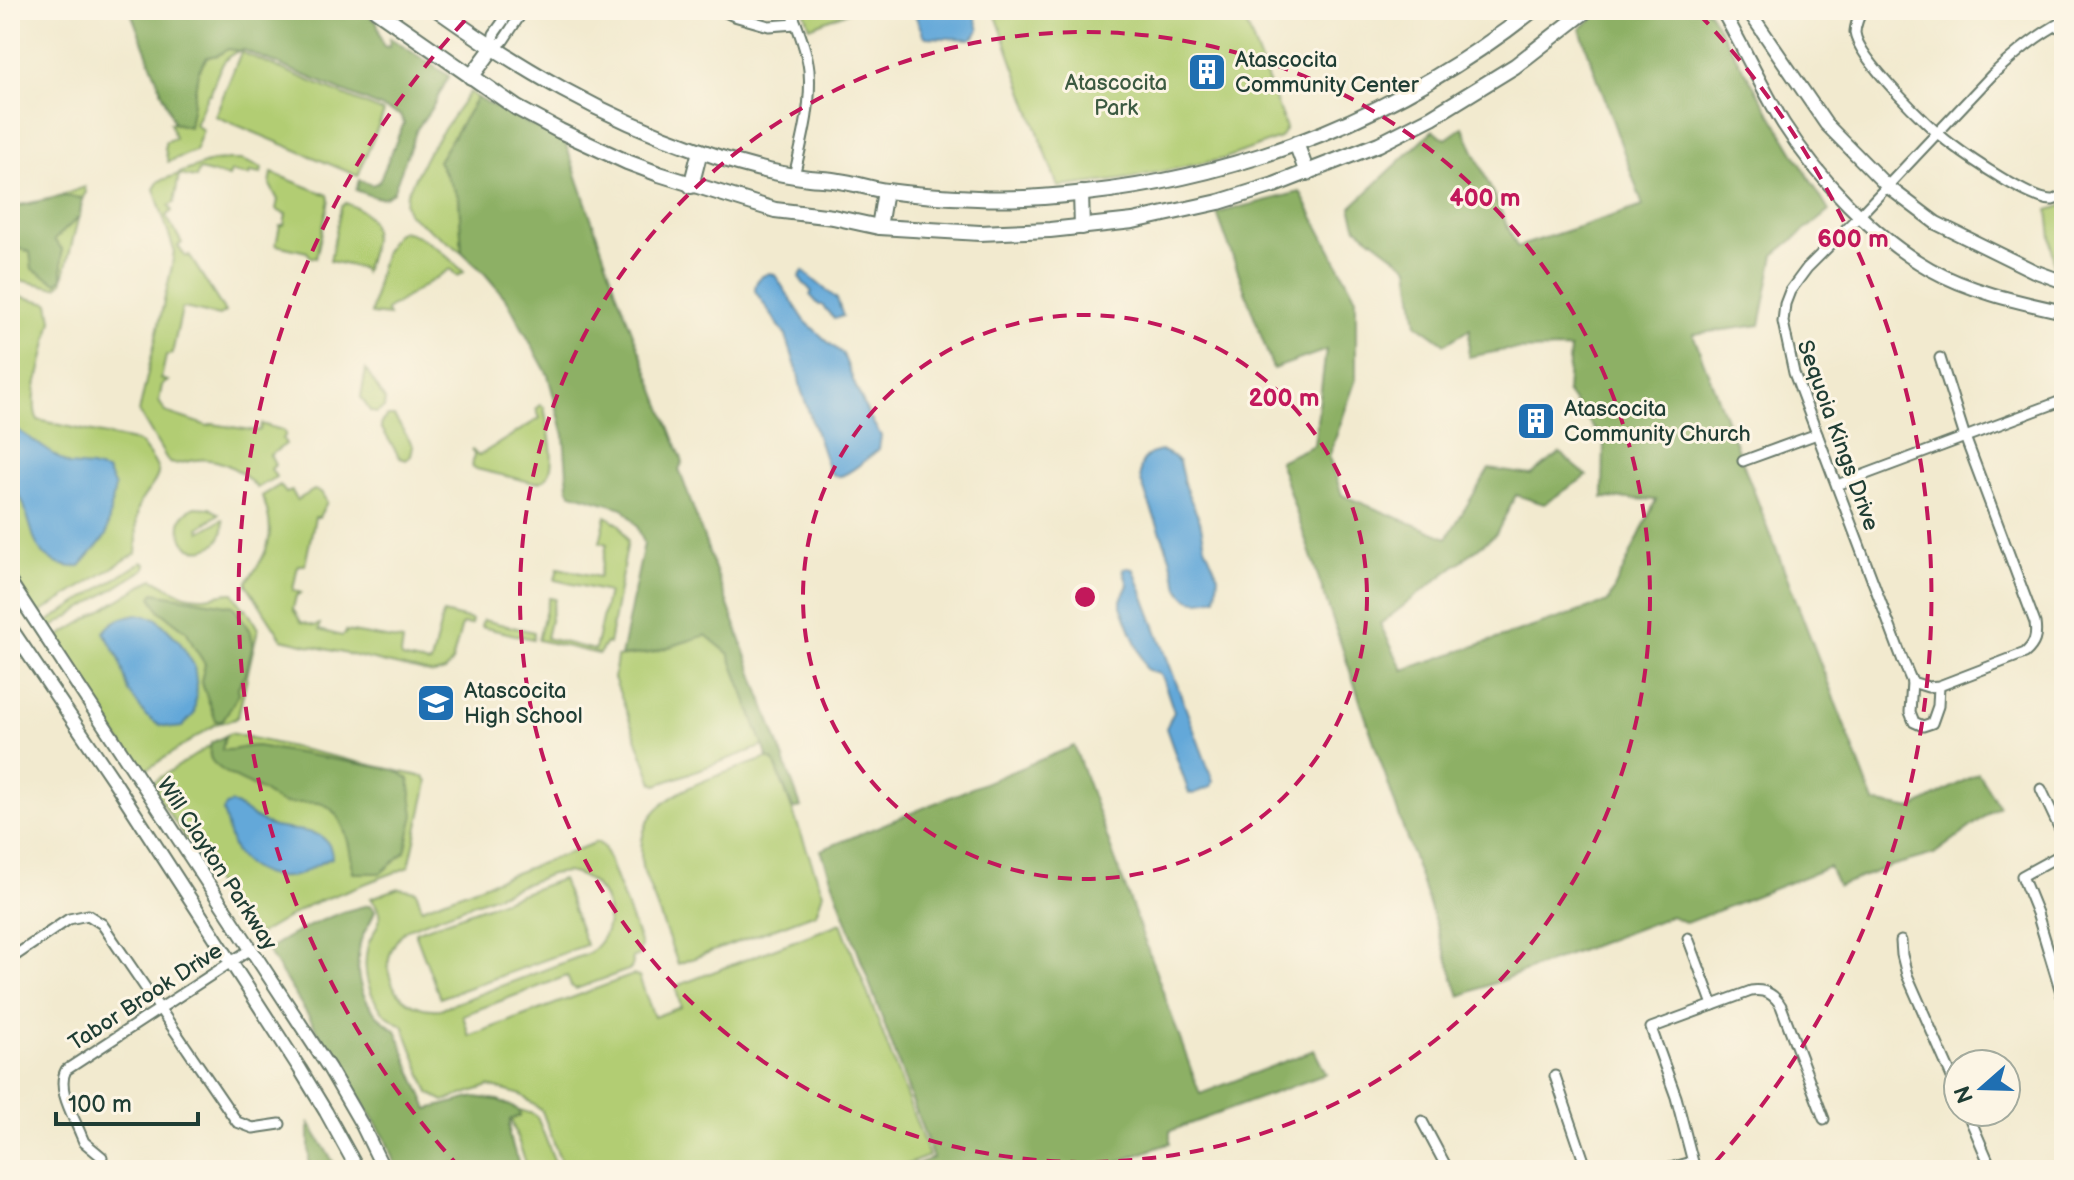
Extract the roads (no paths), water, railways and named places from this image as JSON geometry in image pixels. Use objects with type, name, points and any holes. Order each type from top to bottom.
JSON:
[{"type":"main road","points":[[376,10],[517,108],[627,162],[691,186],[775,210],[833,217],[879,227],[980,233],[1050,230],[1133,221],[1219,202],[1307,173],[1379,144],[1432,117],[1515,66],[1587,10]]},
{"type":"main road","points":[[438,10],[492,49],[577,98],[700,151],[794,176],[885,191],[979,198],[1053,197],[1121,189],[1226,168],[1356,120],[1405,95],[1477,51],[1533,10]]},
{"type":"main road","points":[[1722,10],[1784,124],[1814,168],[1887,239],[1930,269],[1988,294],[2064,312]]},
{"type":"main road","points":[[1748,10],[1826,124],[1887,186],[1936,223],[2034,271],[2064,282]]},
{"type":"main road","points":[[471,77],[492,49]]},
{"type":"main road","points":[[1296,143],[1307,173]]},
{"type":"main road","points":[[691,186],[700,151]]},
{"type":"main road","points":[[879,227],[885,191]]},
{"type":"main road","points":[[1081,193],[1082,227]]},
{"type":"main road","name":"Will Clayton Parkway","points":[[10,582],[329,1068],[384,1170]]},
{"type":"main road","name":"Will Clayton Parkway","points":[[10,627],[124,796],[326,1112],[358,1170]]},
{"type":"main road","points":[[124,796],[142,784]]},
{"type":"street","points":[[492,49],[494,34],[511,10]]},
{"type":"street","points":[[492,49],[503,41],[519,17],[517,10]]},
{"type":"street","points":[[721,10],[769,26],[796,24]]},
{"type":"street","points":[[791,10],[809,69],[808,112],[794,176]]},
{"type":"street","points":[[1863,10],[1855,32],[1863,51],[1937,132],[1960,150],[2035,196],[2053,200],[2064,194]]},
{"type":"street","name":"Sequoia Kings Drive","points":[[1939,686],[1938,706],[1932,723],[1923,726],[1914,722],[1910,712],[1912,682],[1790,360],[1783,322],[1785,304],[1790,291],[1807,268],[1937,132],[2017,52],[2064,21]]},
{"type":"street","points":[[1912,682],[1928,687],[1939,686],[2025,653],[2034,644],[2037,633],[1965,437],[1940,358]]},
{"type":"street","points":[[1837,485],[2064,400]]},
{"type":"street","points":[[1743,461],[1817,434]]},
{"type":"street","points":[[2041,789],[2064,838]]},
{"type":"street","points":[[2064,853],[2022,876],[2037,913],[2064,1002]]},
{"type":"street","points":[[10,959],[69,919],[88,915],[102,924],[237,1122],[253,1128],[280,1124]]},
{"type":"street","points":[[1688,938],[1713,1005]]},
{"type":"street","points":[[1901,941],[1907,975],[1942,1055]]},
{"type":"street","name":"Tabor Brook Drive","points":[[102,1157],[84,1142],[81,1135],[64,1092],[63,1076],[66,1070],[251,949]]},
{"type":"street","points":[[1663,1170],[1693,1166],[1676,1097],[1651,1028],[1751,991],[1770,993],[1781,1006],[1824,1119]]},
{"type":"street","points":[[1555,1076],[1587,1170]]},
{"type":"street","points":[[1422,1121],[1448,1170]]},
{"type":"street","points":[[1974,1128],[1992,1170]]},
{"type":"water","points":[[913,10],[973,10],[979,30],[970,39],[926,37]]},
{"type":"water","points":[[803,271],[837,299],[843,316],[834,319],[810,295],[812,292],[799,277]]},
{"type":"water","points":[[769,273],[775,275],[805,321],[843,354],[869,416],[881,436],[879,449],[844,475],[836,476],[829,471],[786,336],[755,291],[758,280]]},
{"type":"water","points":[[10,327],[18,347],[14,416],[18,430],[69,465],[107,471],[115,487],[106,536],[80,566],[58,564],[43,554],[35,541],[23,502],[10,480]]},
{"type":"water","points":[[1163,451],[1179,462],[1185,487],[1200,521],[1205,546],[1218,576],[1216,598],[1190,599],[1182,593],[1176,581],[1140,477],[1146,457]]},
{"type":"water","points":[[1128,567],[1134,570],[1213,781],[1211,787],[1193,794],[1189,793],[1166,728],[1174,712],[1163,679],[1146,669],[1121,606],[1128,585],[1123,569]]},
{"type":"water","points":[[137,614],[156,618],[179,641],[194,665],[197,688],[194,714],[182,727],[159,725],[146,716],[129,692],[119,658],[104,632],[118,620]]},
{"type":"water","points":[[232,803],[271,826],[318,835],[330,847],[332,858],[290,877],[272,876],[256,870],[241,860],[232,843],[223,811]]},
{"type":"place","name":"Atascocita Community Center","points":[[1207,72]]},
{"type":"place","name":"Atascocita Community Church","points":[[1536,421]]},
{"type":"place","name":"Atascocita High School","points":[[436,703]]},
{"type":"park label","name":"Atascocita Park","points":[[1116,94]]}]
